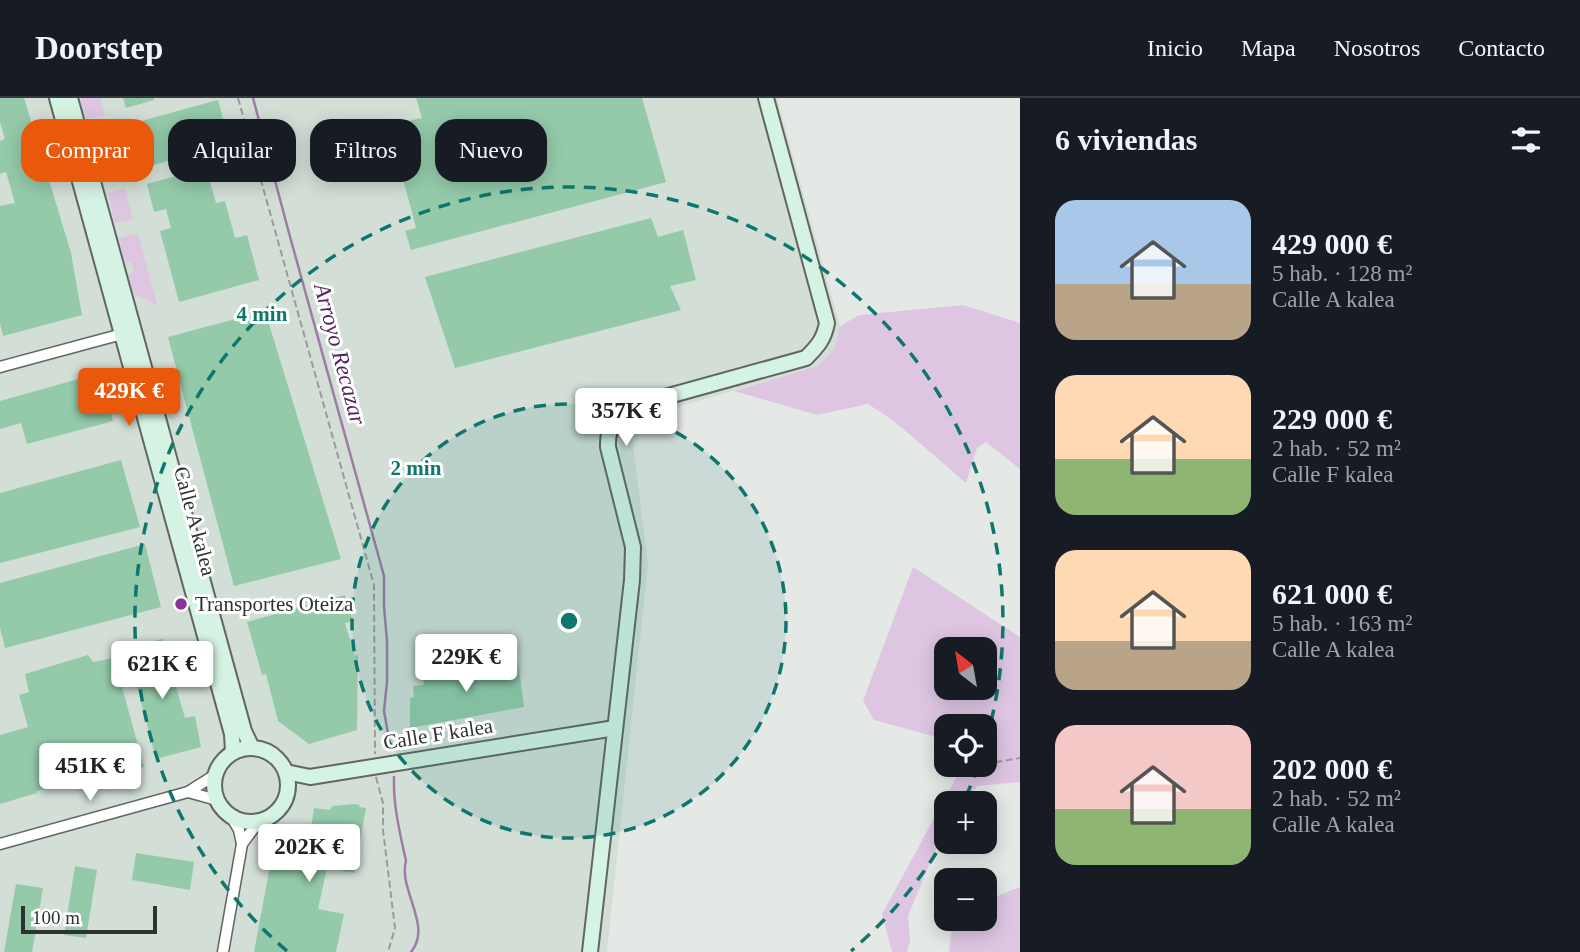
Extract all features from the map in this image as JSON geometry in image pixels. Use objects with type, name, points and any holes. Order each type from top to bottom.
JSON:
[{"type":"street","name":"Calle A kalea","points":[[57,98],[244,731],[252,748]]},
{"type":"street","name":"Calle A kalea","points":[[70,98],[232,734],[233,752]]},
{"type":"street","points":[[590,952],[634,547],[608,447],[608,434],[621,414],[636,405],[806,358],[825,336],[827,323],[766,98]]},
{"type":"street","points":[[0,367],[128,332]]},
{"type":"street","name":"Calle F kalea","points":[[286,772],[310,777],[615,728]]},
{"type":"street","points":[[252,748],[269,752],[282,764],[288,782],[280,807],[259,821],[250,822],[225,812],[217,800],[214,788],[215,775],[225,758],[233,752],[252,748]]},
{"type":"street","points":[[0,844],[188,792],[215,775]]},
{"type":"street","name":"Calle F kalea","points":[[287,792],[310,777]]},
{"type":"street","points":[[188,792],[217,800]]},
{"type":"street","points":[[223,952],[242,844],[239,830],[231,816]]},
{"type":"street","points":[[242,844],[259,821]]},
{"type":"path","points":[[238,98],[374,585],[376,775],[383,803],[383,830],[395,928],[388,952]]},
{"type":"path","points":[[997,763],[1020,758]]},
{"type":"shaded area","points":[[0,98],[777,98],[840,326],[834,349],[818,366],[630,421],[648,564],[607,952],[0,952]]},
{"type":"shaded area","points":[[80,98],[100,98],[105,116],[86,118]]},
{"type":"shaded area","points":[[125,188],[133,219],[115,223],[108,195]]},
{"type":"shaded area","points":[[138,233],[157,305],[134,294],[128,274],[134,272],[131,262],[125,263],[119,238]]},
{"type":"shaded area","points":[[963,305],[1020,323],[1020,469],[986,442],[977,448],[966,483],[894,421],[868,404],[817,415],[734,391],[818,366],[834,349],[840,326],[859,315]]},
{"type":"shaded area","points":[[913,567],[1020,637],[1020,782],[978,786],[972,791],[949,791],[956,777],[997,777],[997,714],[934,714],[934,736],[874,720],[863,701]]},
{"type":"shaded area","points":[[934,818],[934,853],[908,916],[910,941],[907,952],[892,952],[882,914]]},
{"type":"shaded area","points":[[1020,887],[1020,952],[949,952],[952,931],[997,931],[997,896]]},
{"type":"building","points":[[0,98],[24,98],[30,119],[21,119],[21,182],[49,182],[71,253],[82,315],[3,336],[0,323],[0,206],[15,203],[6,172],[0,174],[0,141],[5,139],[0,122]]},
{"type":"building","points":[[123,98],[154,98],[154,100],[126,108]]},
{"type":"building","points":[[416,98],[642,98],[666,182],[411,250],[405,231],[416,228],[404,182],[421,182],[421,119],[417,119],[422,118]]},
{"type":"building","points":[[218,100],[223,119],[168,119],[168,161],[154,165],[154,119],[148,119]]},
{"type":"building","points":[[168,178],[168,182],[210,182],[216,203],[225,201],[235,238],[247,235],[259,280],[179,302],[160,231],[171,228],[166,209],[154,212],[147,184]]},
{"type":"building","points":[[651,218],[658,237],[683,230],[696,280],[670,286],[681,310],[455,368],[425,277]]},
{"type":"building","points":[[265,311],[341,559],[234,586],[168,337]]},
{"type":"building","points":[[100,373],[113,421],[27,444],[21,423],[0,429],[0,401]]},
{"type":"building","points":[[121,460],[140,527],[0,563],[0,493]]},
{"type":"building","points":[[145,544],[161,607],[5,648],[0,628],[0,583]]},
{"type":"building","points":[[345,595],[353,621],[345,623],[355,656],[358,655],[357,730],[309,744],[278,721],[266,674],[262,675],[247,622]]},
{"type":"building","points":[[162,639],[185,718],[195,716],[201,747],[156,759],[127,648]]},
{"type":"building","points":[[88,655],[93,662],[114,658],[144,767],[101,774],[0,804],[0,735],[28,727],[19,695],[29,692],[25,674]]},
{"type":"building","points":[[518,662],[524,707],[410,728],[410,698],[414,697],[413,686],[424,685],[423,676]]},
{"type":"building","points":[[354,804],[366,808],[354,873],[327,868],[318,909],[344,914],[336,952],[254,952],[270,866],[277,867],[280,848],[300,837],[300,834],[310,836],[314,808],[330,810],[332,806]]},
{"type":"building","points":[[136,853],[194,862],[190,890],[132,880]]},
{"type":"building","points":[[75,866],[97,870],[86,938],[64,935]]},
{"type":"building","points":[[16,884],[43,888],[32,952],[4,952]]},
{"type":"waterway","name":"Arroyo Recazar","points":[[253,98],[384,576],[387,641],[384,711],[390,745]]},
{"type":"waterway","name":"Arroyo Recazar","points":[[394,777],[396,809],[406,861],[406,884],[417,919],[417,942],[411,952]]},
{"type":"place","name":"Transportes Oteiza","points":[[181,604]]}]
